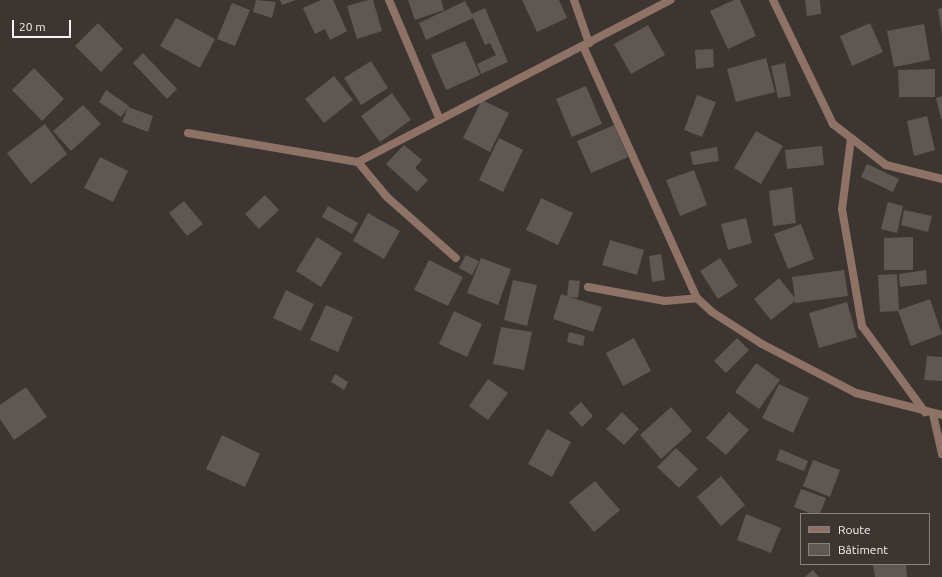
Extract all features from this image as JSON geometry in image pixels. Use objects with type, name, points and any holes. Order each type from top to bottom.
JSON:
[{"type":"street","points":[[389,0],[440,120]]},
{"type":"street","points":[[574,0],[586,45],[697,298],[712,312],[762,344],[856,393],[929,413],[942,414]]},
{"type":"street","points":[[188,133],[358,162],[586,45],[670,0]]},
{"type":"street","points":[[773,0],[832,124],[886,165],[942,179]]},
{"type":"street","points":[[851,138],[842,209],[862,326],[929,413],[942,454]]},
{"type":"street","points":[[358,162],[387,197],[456,258]]},
{"type":"street","points":[[588,287],[665,301],[697,298]]},
{"type":"building","points":[[256,0],[276,2],[272,18],[253,12]]},
{"type":"building","points":[[280,0],[296,0],[282,5]]},
{"type":"building","points":[[321,0],[333,0],[347,31],[330,40],[325,29],[315,34],[303,8]]},
{"type":"building","points":[[373,0],[382,31],[357,39],[347,6]]},
{"type":"building","points":[[408,0],[441,0],[444,10],[415,20]]},
{"type":"building","points":[[522,0],[559,0],[567,18],[537,32]]},
{"type":"building","points":[[734,0],[740,0],[756,36],[728,49],[710,11]]},
{"type":"building","points":[[805,0],[820,0],[821,14],[807,16]]},
{"type":"building","points":[[465,1],[472,14],[485,8],[508,62],[481,74],[477,64],[496,55],[490,43],[485,45],[473,18],[426,40],[419,23]]},
{"type":"building","points":[[232,3],[250,10],[235,46],[217,39]]},
{"type":"building","points":[[942,8],[942,34],[938,9]]},
{"type":"building","points":[[176,18],[215,39],[200,68],[160,46]]},
{"type":"building","points":[[98,23],[123,49],[101,72],[75,46]]},
{"type":"building","points":[[870,23],[883,52],[852,66],[840,36]]},
{"type":"building","points":[[924,24],[930,60],[894,67],[887,31]]},
{"type":"building","points":[[648,25],[665,55],[631,74],[614,44]]},
{"type":"building","points":[[465,41],[480,75],[446,90],[431,55]]},
{"type":"building","points":[[713,49],[714,67],[696,69],[695,50]]},
{"type":"building","points":[[143,53],[177,89],[167,99],[133,63]]},
{"type":"building","points":[[766,58],[775,92],[736,102],[727,69]]},
{"type":"building","points":[[371,61],[388,88],[361,105],[344,78]]},
{"type":"building","points":[[785,63],[791,96],[778,98],[771,66]]},
{"type":"building","points":[[34,68],[64,99],[42,121],[12,90]]},
{"type":"building","points":[[935,69],[935,97],[899,97],[898,70]]},
{"type":"building","points":[[334,76],[353,100],[324,123],[305,99]]},
{"type":"building","points":[[586,86],[602,124],[572,137],[556,99]]},
{"type":"building","points":[[106,90],[129,106],[121,117],[99,102]]},
{"type":"building","points":[[392,93],[411,120],[380,142],[361,116]]},
{"type":"building","points":[[697,95],[716,102],[702,137],[684,130]]},
{"type":"building","points":[[942,96],[942,119],[941,119],[936,98]]},
{"type":"building","points":[[482,100],[509,113],[490,152],[463,138]]},
{"type":"building","points":[[83,105],[101,124],[71,151],[53,131]]},
{"type":"building","points":[[128,107],[153,116],[148,132],[122,122]]},
{"type":"building","points":[[927,116],[935,150],[914,156],[907,121]]},
{"type":"building","points":[[45,124],[67,154],[31,184],[7,153]]},
{"type":"building","points":[[614,125],[628,157],[591,173],[577,141]]},
{"type":"building","points":[[756,131],[783,146],[761,184],[734,168]]},
{"type":"building","points":[[499,138],[523,150],[503,192],[479,180]]},
{"type":"building","points":[[404,145],[422,160],[415,168],[428,180],[417,192],[386,164]]},
{"type":"building","points":[[822,146],[824,165],[787,169],[785,150]]},
{"type":"building","points":[[717,147],[719,161],[693,165],[690,152]]},
{"type":"building","points":[[100,157],[128,171],[113,202],[84,188]]},
{"type":"building","points":[[867,164],[899,179],[893,192],[861,177]]},
{"type":"building","points":[[694,170],[707,205],[680,216],[666,180]]},
{"type":"building","points":[[792,187],[796,223],[773,226],[769,191]]},
{"type":"building","points":[[265,195],[279,210],[259,229],[245,214]]},
{"type":"building","points":[[541,198],[573,213],[558,245],[526,230]]},
{"type":"building","points":[[184,201],[203,224],[187,236],[169,213]]},
{"type":"building","points":[[888,202],[903,206],[897,233],[881,229]]},
{"type":"building","points":[[328,206],[358,223],[352,234],[322,217]]},
{"type":"building","points":[[904,210],[932,216],[928,232],[901,225]]},
{"type":"building","points":[[368,213],[400,231],[384,259],[353,241]]},
{"type":"building","points":[[746,218],[752,243],[728,250],[721,224]]},
{"type":"building","points":[[801,224],[814,259],[788,269],[774,234]]},
{"type":"building","points":[[317,237],[342,253],[321,287],[296,271]]},
{"type":"building","points":[[913,237],[913,270],[884,270],[884,238]]},
{"type":"building","points":[[610,240],[644,250],[637,275],[602,265]]},
{"type":"building","points":[[661,254],[665,280],[652,282],[649,256]]},
{"type":"building","points":[[466,255],[479,261],[472,275],[459,268]]},
{"type":"building","points":[[481,258],[511,269],[498,305],[467,293]]},
{"type":"building","points":[[720,258],[738,286],[718,299],[700,271]]},
{"type":"building","points":[[429,260],[463,277],[448,306],[414,290]]},
{"type":"building","points":[[844,270],[848,296],[795,303],[795,301],[771,320],[754,299],[779,278],[795,298],[792,277]]},
{"type":"building","points":[[926,270],[927,284],[900,287],[899,274]]},
{"type":"building","points":[[897,274],[899,310],[930,299],[942,334],[911,346],[898,311],[880,312],[878,275]]},
{"type":"building","points":[[513,280],[537,285],[527,326],[504,320]]},
{"type":"building","points":[[569,280],[580,281],[578,298],[569,297],[602,307],[593,332],[553,319],[561,294],[567,296]]},
{"type":"building","points":[[286,290],[314,304],[301,331],[273,318]]},
{"type":"building","points":[[847,302],[857,337],[819,348],[809,313]]},
{"type":"building","points":[[326,305],[353,317],[338,352],[310,340]]},
{"type":"building","points":[[454,311],[482,324],[467,357],[439,344]]},
{"type":"building","points":[[501,327],[532,332],[524,370],[493,364]]},
{"type":"building","points":[[569,332],[585,336],[583,346],[567,342]]},
{"type":"building","points":[[634,338],[651,371],[623,386],[606,353]]},
{"type":"building","points":[[737,338],[749,350],[726,373],[714,361]]},
{"type":"building","points":[[927,356],[942,357],[942,381],[924,380]]},
{"type":"building","points":[[756,363],[780,380],[759,409],[735,392]]},
{"type":"building","points":[[335,374],[348,382],[344,390],[331,382]]},
{"type":"building","points":[[488,379],[508,393],[488,420],[469,406]]},
{"type":"building","points":[[779,384],[809,398],[793,433],[762,418]]},
{"type":"building","points":[[26,387],[47,417],[14,440],[0,419],[0,405]]},
{"type":"building","points":[[581,402],[593,416],[582,427],[569,413]]},
{"type":"building","points":[[671,407],[692,431],[661,459],[640,435]]},
{"type":"building","points":[[622,412],[639,429],[624,445],[606,429]]},
{"type":"building","points":[[729,412],[749,430],[726,455],[706,438]]},
{"type":"building","points":[[547,429],[571,442],[552,477],[528,464]]},
{"type":"building","points":[[222,435],[260,454],[245,487],[206,469]]},
{"type":"building","points":[[676,448],[698,469],[679,488],[657,467]]},
{"type":"building","points":[[780,449],[808,461],[804,471],[776,460]]},
{"type":"building","points":[[813,460],[840,470],[830,497],[803,486]]},
{"type":"building","points":[[721,476],[745,505],[721,526],[697,497]]},
{"type":"building","points":[[595,481],[620,510],[594,532],[569,502]]},
{"type":"building","points":[[801,489],[826,498],[820,513],[809,513],[794,507]]},
{"type":"building","points":[[746,514],[781,528],[771,553],[737,540]]},
{"type":"building","points":[[873,565],[906,565],[907,577],[875,577]]},
{"type":"building","points":[[813,570],[819,577],[805,577]]}]
